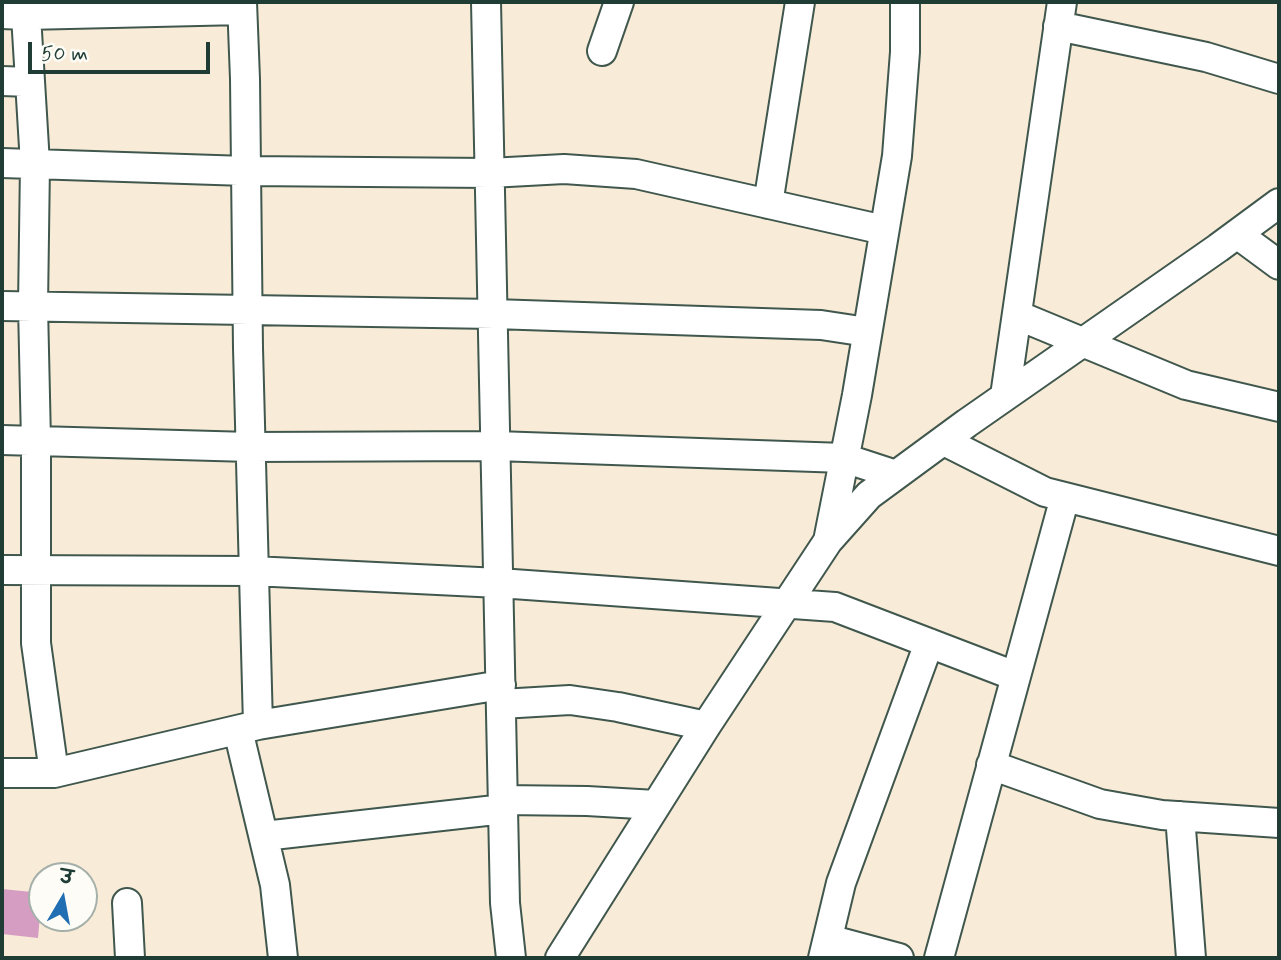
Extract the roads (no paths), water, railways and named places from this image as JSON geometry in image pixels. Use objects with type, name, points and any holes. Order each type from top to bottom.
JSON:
[{"type":"street","points":[[486,2],[505,903],[511,958]]},
{"type":"street","points":[[602,51],[620,2]]},
{"type":"street","points":[[768,204],[800,2]]},
{"type":"street","points":[[828,541],[897,156],[905,52],[905,2]]},
{"type":"street","points":[[54,773],[36,643],[33,306],[35,164],[30,82],[14,15],[242,6],[253,571],[248,727],[264,836],[275,885],[283,958]]},
{"type":"street","points":[[1005,396],[1060,14],[1279,79]]},
{"type":"street","points":[[2,81],[30,82]]},
{"type":"street","points":[[2,163],[246,171],[490,173],[564,169],[636,174],[884,230]]},
{"type":"street","points":[[560,958],[706,726],[828,541],[869,495],[1279,203]]},
{"type":"street","points":[[1237,234],[1279,265]]},
{"type":"street","points":[[2,306],[494,314],[821,325],[867,332]]},
{"type":"street","points":[[1017,315],[1186,385],[1279,407]]},
{"type":"street","points":[[2,440],[250,447],[496,446],[844,458],[896,475]]},
{"type":"street","points":[[944,441],[1045,492],[1279,551]]},
{"type":"street","points":[[939,958],[1065,497]]},
{"type":"street","points":[[2,570],[253,571],[499,583],[835,607],[1015,676]]},
{"type":"street","points":[[899,958],[825,949],[841,883],[929,643]]},
{"type":"street","points":[[2,773],[54,773],[248,727],[501,694],[618,707],[706,726]]},
{"type":"street","points":[[991,765],[1100,804],[1162,815],[1279,823]]},
{"type":"street","points":[[264,836],[503,805],[587,801],[656,805]]},
{"type":"street","points":[[1180,816],[1191,958]]},
{"type":"street","points":[[127,903],[130,958]]}]
